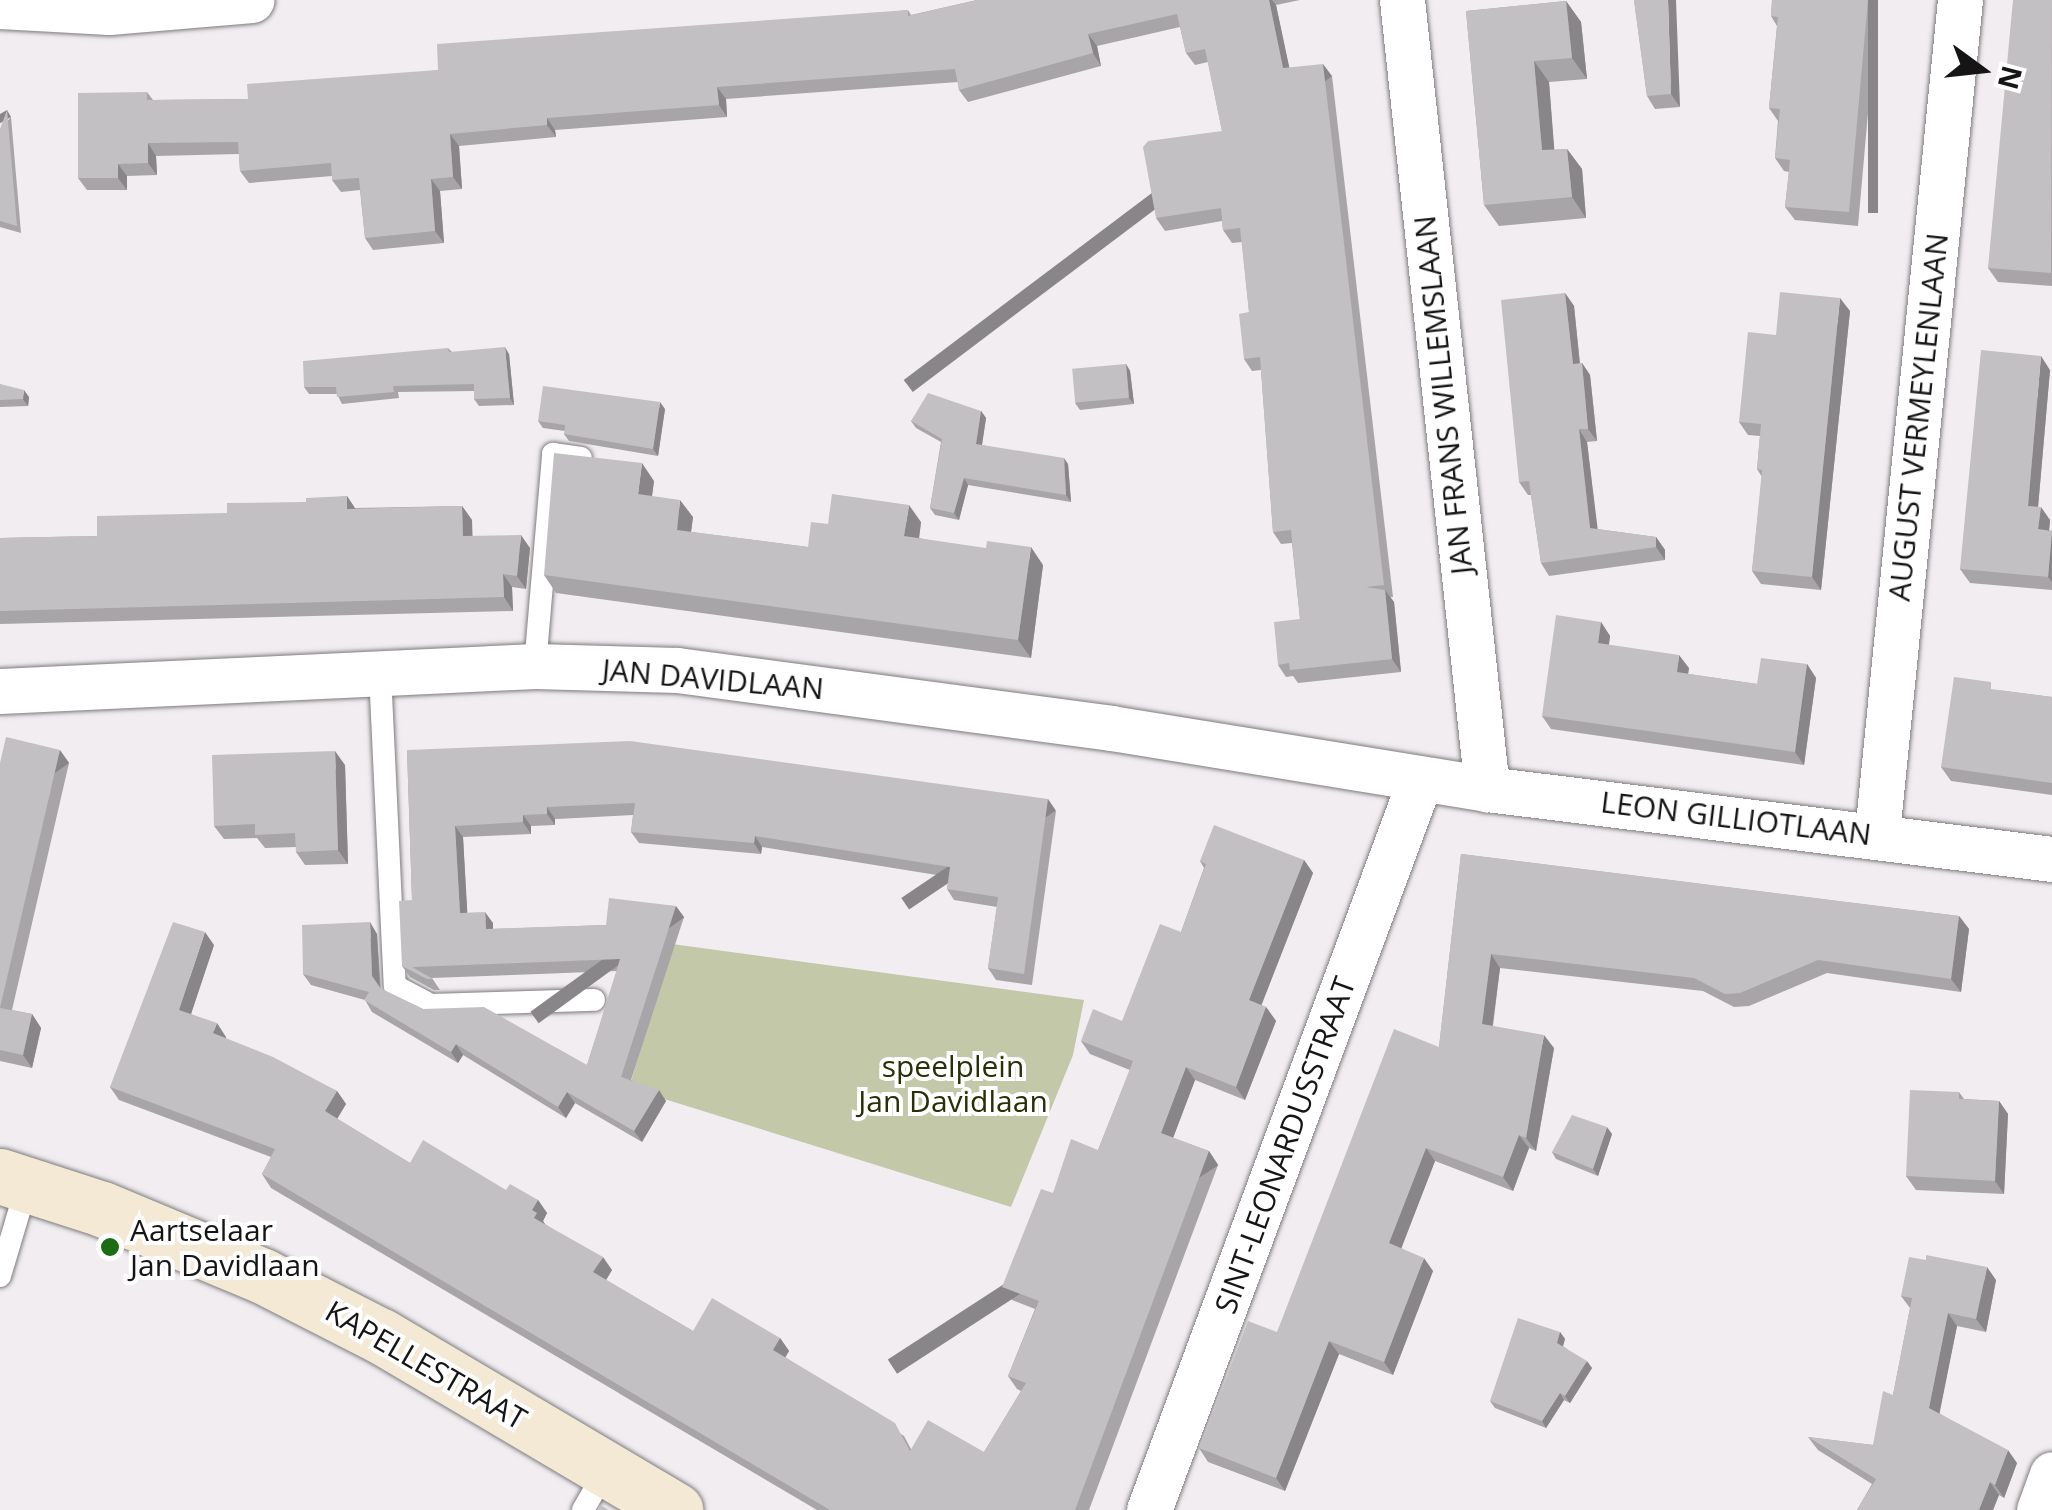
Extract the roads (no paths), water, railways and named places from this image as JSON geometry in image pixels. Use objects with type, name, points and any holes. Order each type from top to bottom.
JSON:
[{"type":"street","points":[[0,6],[109,12],[250,0]]},
{"type":"street","name":"JAN FRANS WILLEMSLAAN","points":[[1402,0],[1487,789]]},
{"type":"street","name":"AUGUST VERMEYLENLAAN","points":[[1876,834],[1960,0]]},
{"type":"street","name":"JAN DAVIDLAAN","points":[[0,690],[535,666],[677,670],[1111,728],[1420,780]]},
{"type":"street","name":"LEON GILLIOTLAAN","points":[[1420,780],[2052,859]]},
{"type":"street","name":"SINT-LEONARDUSSTRAAT","points":[[1149,1510],[1420,780]]},
{"type":"street","name":"KAPELLESTRAAT","points":[[14,1180],[102,1210],[262,1276],[381,1336],[594,1490],[675,1510]]},
{"type":"street","points":[[2039,1510],[2052,1474]]},
{"type":"lane","points":[[535,666],[553,454],[610,462]]},
{"type":"lane","points":[[380,673],[395,986],[431,1005],[594,1000]]},
{"type":"lane","points":[[0,1276],[14,1180]]},
{"type":"place","name":"Aartselaar Jan Davidlaan","points":[[110,1247]]},
{"type":"park label","name":"speelplein Jan Davidlaan","points":[[953,1083]]}]
